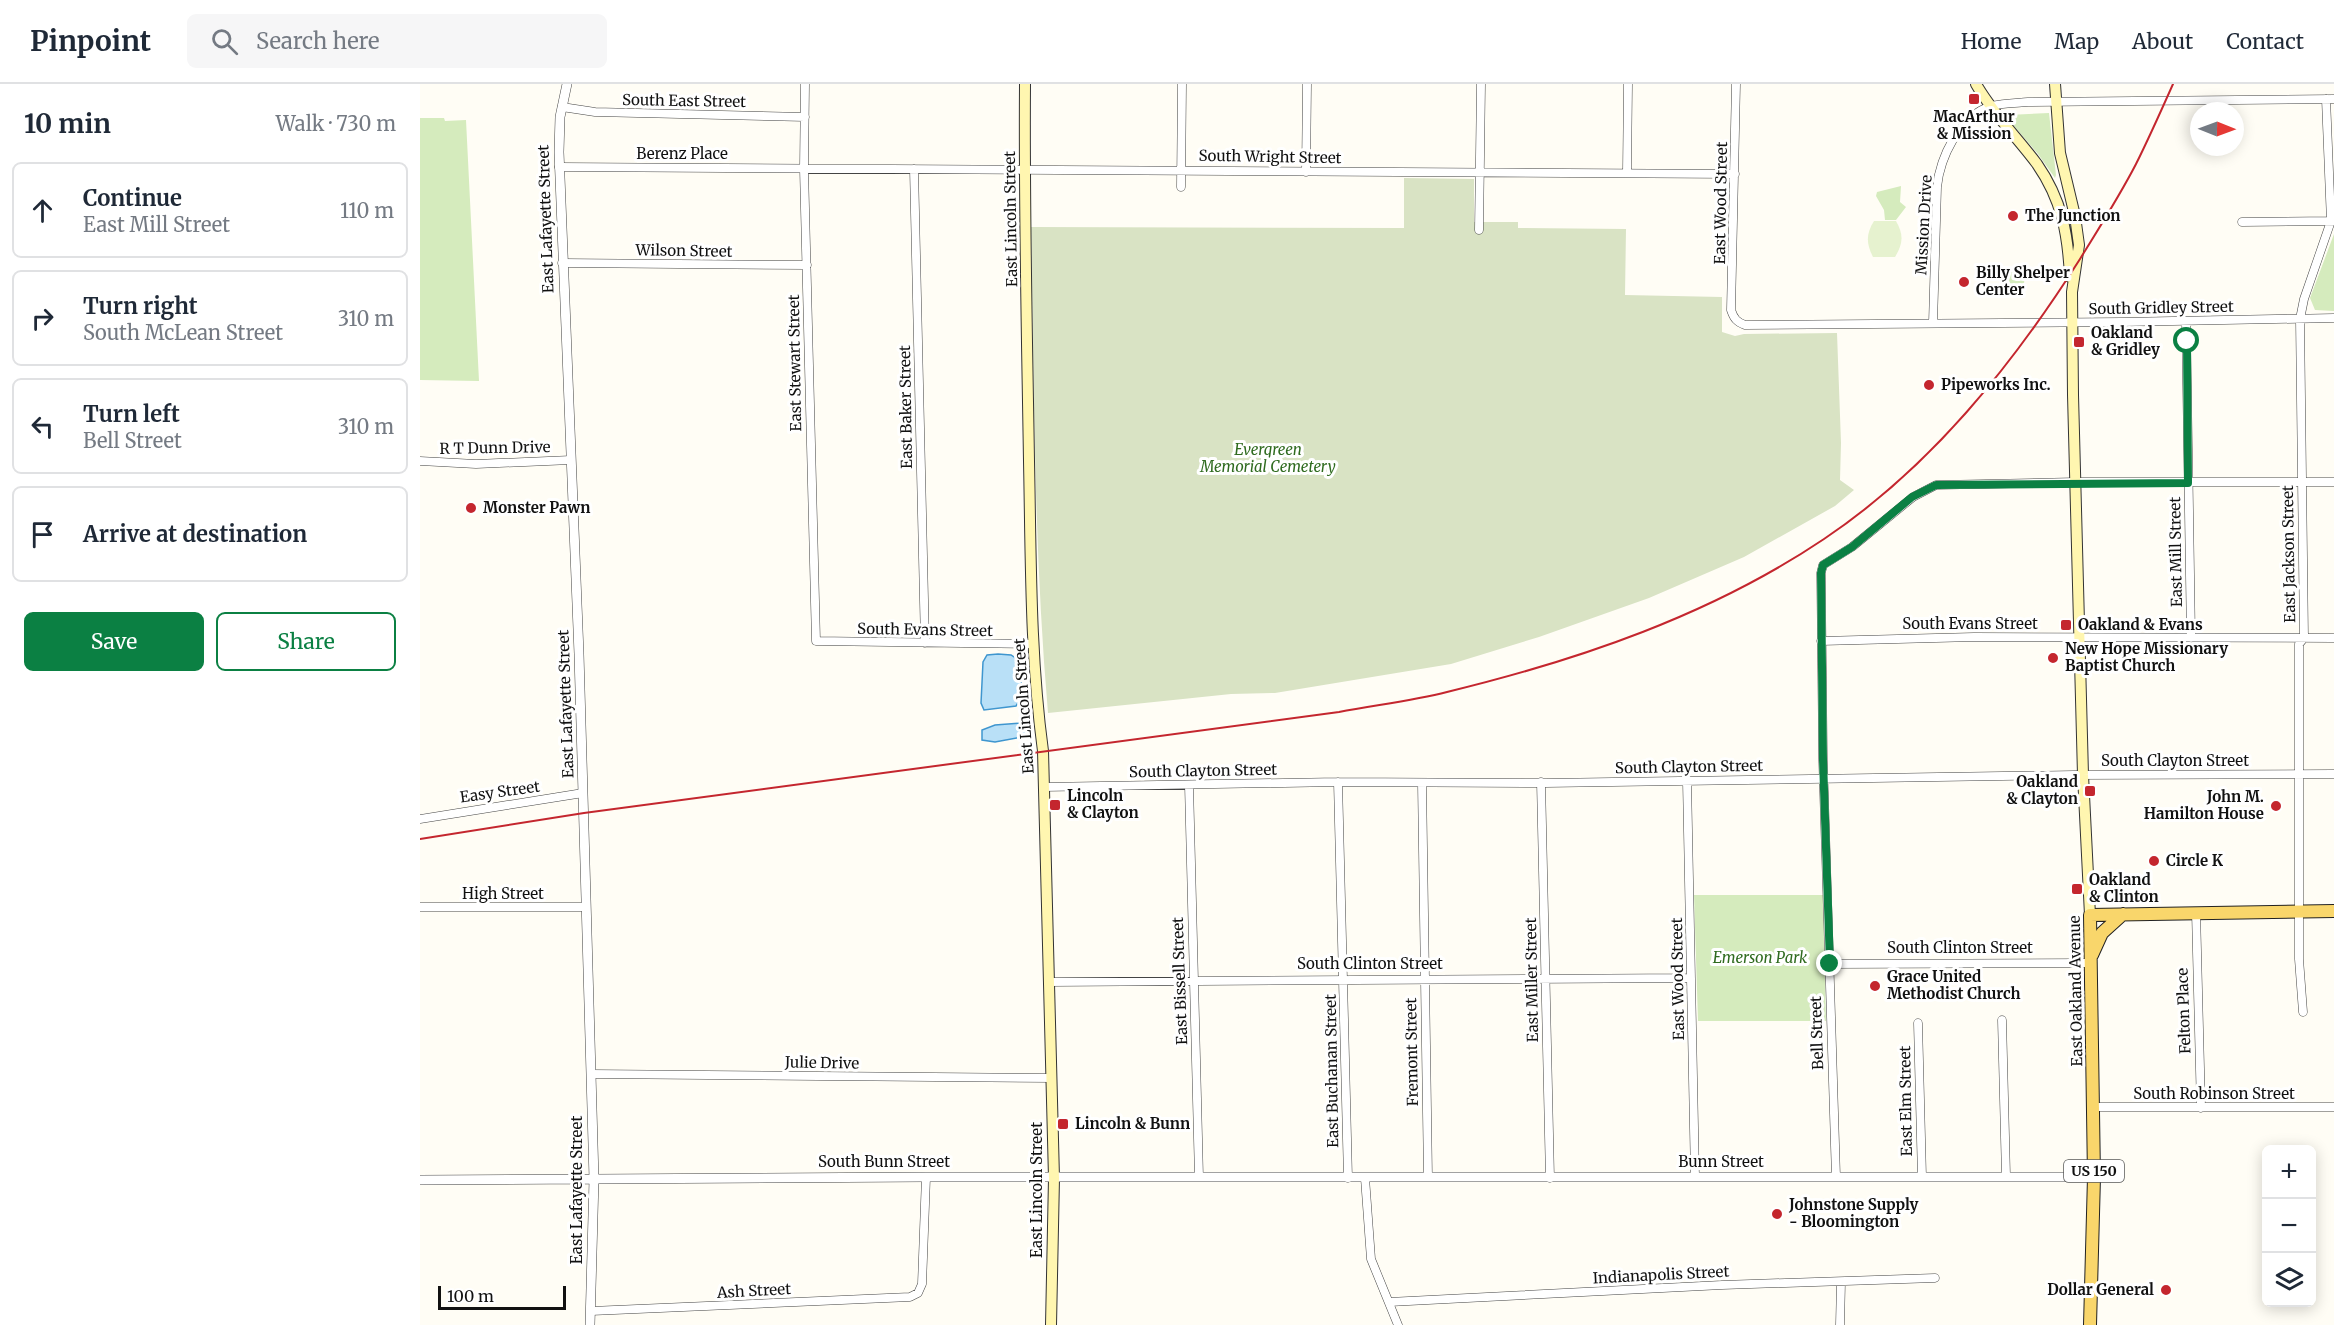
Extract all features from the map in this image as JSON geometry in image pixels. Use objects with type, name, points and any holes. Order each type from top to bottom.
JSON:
[{"type":"main road","name":"East Lincoln Street","points":[[1026,84],[1025,169],[1034,644],[1043,751],[1052,1078],[1054,1178],[1051,1325]]},
{"type":"main road","points":[[1976,84],[1989,106],[2036,164],[2057,202],[2068,237],[2072,292]]},
{"type":"main road","name":"East Oakland Avenue","points":[[2055,84],[2061,164],[2078,228],[2078,263],[2072,292],[2072,322],[2079,638],[2090,915],[2094,1107],[2090,1325]]},
{"type":"main road","points":[[2090,915],[2334,910]]},
{"type":"main road","points":[[2090,960],[2102,933],[2123,914]]},
{"type":"street","name":"East Lafayette Street","points":[[567,84],[558,140],[583,793],[594,1179],[590,1325]]},
{"type":"street","name":"East Stewart Street","points":[[805,84],[804,169],[816,641]]},
{"type":"street","points":[[1181,187],[1182,84]]},
{"type":"street","points":[[1306,172],[1307,84]]},
{"type":"street","points":[[1479,230],[1481,84]]},
{"type":"street","points":[[1627,173],[1628,84]]},
{"type":"street","name":"East Wood Street","points":[[1736,84],[1736,174],[1731,310],[1736,321]]},
{"type":"street","points":[[1989,106],[2056,101],[2330,99]]},
{"type":"street","name":"East Jackson Street","points":[[2303,1012],[2299,959],[2298,774],[2299,644],[2304,638],[2300,319],[2304,299],[2332,221],[2330,99]]},
{"type":"street","name":"Mission Drive","points":[[1933,323],[1937,188],[1940,169],[1955,136],[1974,116],[1989,106]]},
{"type":"street","name":"South East Street","points":[[562,107],[595,112],[805,117]]},
{"type":"street","name":"Berenz Place","points":[[559,167],[804,169]]},
{"type":"street","name":"South Wright Street","points":[[804,169],[1736,174]]},
{"type":"street","name":"East Baker Street","points":[[914,169],[925,643]]},
{"type":"street","points":[[2242,222],[2332,221]]},
{"type":"street","name":"Wilson Street","points":[[562,263],[807,266]]},
{"type":"street","name":"South Gridley Street","points":[[1736,321],[1745,325],[2334,318]]},
{"type":"street","name":"East Mill Street","points":[[2186,321],[2191,638]]},
{"type":"street","name":"R T Dunn Drive","points":[[420,461],[476,464],[571,460]]},
{"type":"street","points":[[2075,483],[2334,482]]},
{"type":"street","name":"Bell Street","points":[[1836,1177],[1821,641],[1823,565],[1852,547],[1912,497],[1936,485],[2075,483]]},
{"type":"street","name":"South Evans Street","points":[[1821,641],[1974,637],[2334,638]]},
{"type":"street","name":"South Evans Street","points":[[816,641],[1034,644]]},
{"type":"street","name":"South Clayton Street","points":[[1044,787],[1338,782],[1687,781],[2334,774]]},
{"type":"street","name":"East Wood Street","points":[[1687,781],[1695,1177]]},
{"type":"street","name":"East Buchanan Street","points":[[1338,782],[1348,1178]]},
{"type":"street","name":"East Miller Street","points":[[1541,782],[1550,1178]]},
{"type":"street","name":"Fremont Street","points":[[1422,783],[1428,1177]]},
{"type":"street","name":"East Bissell Street","points":[[1188,785],[1199,1177]]},
{"type":"street","name":"Easy Street","points":[[420,819],[583,793]]},
{"type":"street","name":"High Street","points":[[420,907],[586,907]]},
{"type":"street","name":"Felton Place","points":[[2196,912],[2200,1108]]},
{"type":"street","name":"South Clinton Street","points":[[1830,964],[2090,960]]},
{"type":"street","name":"South Clinton Street","points":[[1049,982],[1343,978],[1691,978]]},
{"type":"street","points":[[2002,1020],[2006,1176]]},
{"type":"street","name":"East Elm Street","points":[[1918,1023],[1922,1177]]},
{"type":"street","name":"Julie Drive","points":[[591,1074],[1052,1078]]},
{"type":"street","name":"South Robinson Street","points":[[2094,1107],[2334,1107]]},
{"type":"street","name":"South Bunn Street","points":[[420,1180],[926,1177],[1348,1178]]},
{"type":"street","name":"Ash Street","points":[[591,1311],[910,1297],[918,1293],[922,1284],[926,1177]]},
{"type":"street","name":"Bunn Street","points":[[1348,1178],[2094,1177]]},
{"type":"street","points":[[1365,1178],[1371,1259],[1398,1325]]},
{"type":"street","name":"Indianapolis Street","points":[[1389,1302],[1699,1286],[1935,1278]]},
{"type":"street","points":[[1840,1325],[1841,1282]]},
{"type":"green space","points":[[2049,113],[2055,178],[2007,118],[2008,115]]},
{"type":"green space","points":[[420,118],[444,118],[445,121],[466,120],[479,381],[420,380]]},
{"type":"green space","name":"Evergreen Memorial Cemetery","points":[[1404,178],[1474,179],[1474,222],[1518,222],[1518,228],[1626,229],[1625,295],[1722,297],[1722,332],[1735,336],[1837,333],[1840,480],[1854,490],[1835,506],[1744,557],[1649,598],[1539,637],[1451,664],[1275,693],[1231,694],[1048,713],[1037,531],[1031,227],[1404,228]]},
{"type":"green space","points":[[1901,186],[1900,202],[1906,207],[1896,220],[1885,220],[1884,210],[1876,196],[1877,192]]},
{"type":"green space","points":[[1874,221],[1896,221],[1902,239],[1895,257],[1873,257],[1868,239],[1869,230]]},
{"type":"green space","points":[[2334,234],[2334,311],[2315,310],[2310,298]]},
{"type":"green space","points":[[2008,269],[2025,269],[2024,284],[2007,284]]},
{"type":"green space","name":"Emerson Park","points":[[1694,895],[1823,895],[1826,1021],[1698,1021]]},
{"type":"water","points":[[987,655],[1011,655],[1017,659],[1021,677],[1021,695],[1016,706],[984,710],[981,703],[983,662]]},
{"type":"water","points":[[1021,723],[1025,725],[1027,736],[995,742],[982,740],[982,730],[995,725]]},
{"type":"railway","points":[[420,839],[584,813],[1339,712],[1407,700],[1447,692],[1546,665],[1643,632],[1690,612],[1781,566],[1824,539],[1863,511],[1934,447],[1997,376],[2054,299],[2129,176],[2173,84]]},
{"type":"place","name":"MacArthur & Mission","points":[[1974,99]]},
{"type":"place","name":"The Junction","points":[[2013,216]]},
{"type":"place","name":"Billy Shelper Center","points":[[1964,282]]},
{"type":"place","name":"Oakland & Gridley","points":[[2079,342]]},
{"type":"place","name":"Pipeworks Inc.","points":[[1929,385]]},
{"type":"place","name":"Monster Pawn","points":[[471,508]]},
{"type":"place","name":"Oakland & Evans","points":[[2066,625]]},
{"type":"place","name":"New Hope Missionary Baptist Church","points":[[2053,658]]},
{"type":"place","name":"Oakland & Clayton","points":[[2090,791]]},
{"type":"place","name":"Lincoln & Clayton","points":[[1055,805]]},
{"type":"place","name":"John M. Hamilton House","points":[[2276,806]]},
{"type":"place","name":"Circle K","points":[[2154,861]]},
{"type":"place","name":"Oakland & Clinton","points":[[2077,889]]},
{"type":"place","name":"Grace United Methodist Church","points":[[1875,986]]},
{"type":"place","name":"Lincoln & Bunn","points":[[1063,1124]]},
{"type":"place","name":"Johnstone Supply - Bloomington","points":[[1777,1214]]},
{"type":"place","name":"Dollar General","points":[[2166,1290]]},
{"type":"route","points":[[1830,964],[1823,760],[1821,573],[1823,565],[1852,547],[1912,497],[1936,485],[2188,483],[2187,341]]}]
